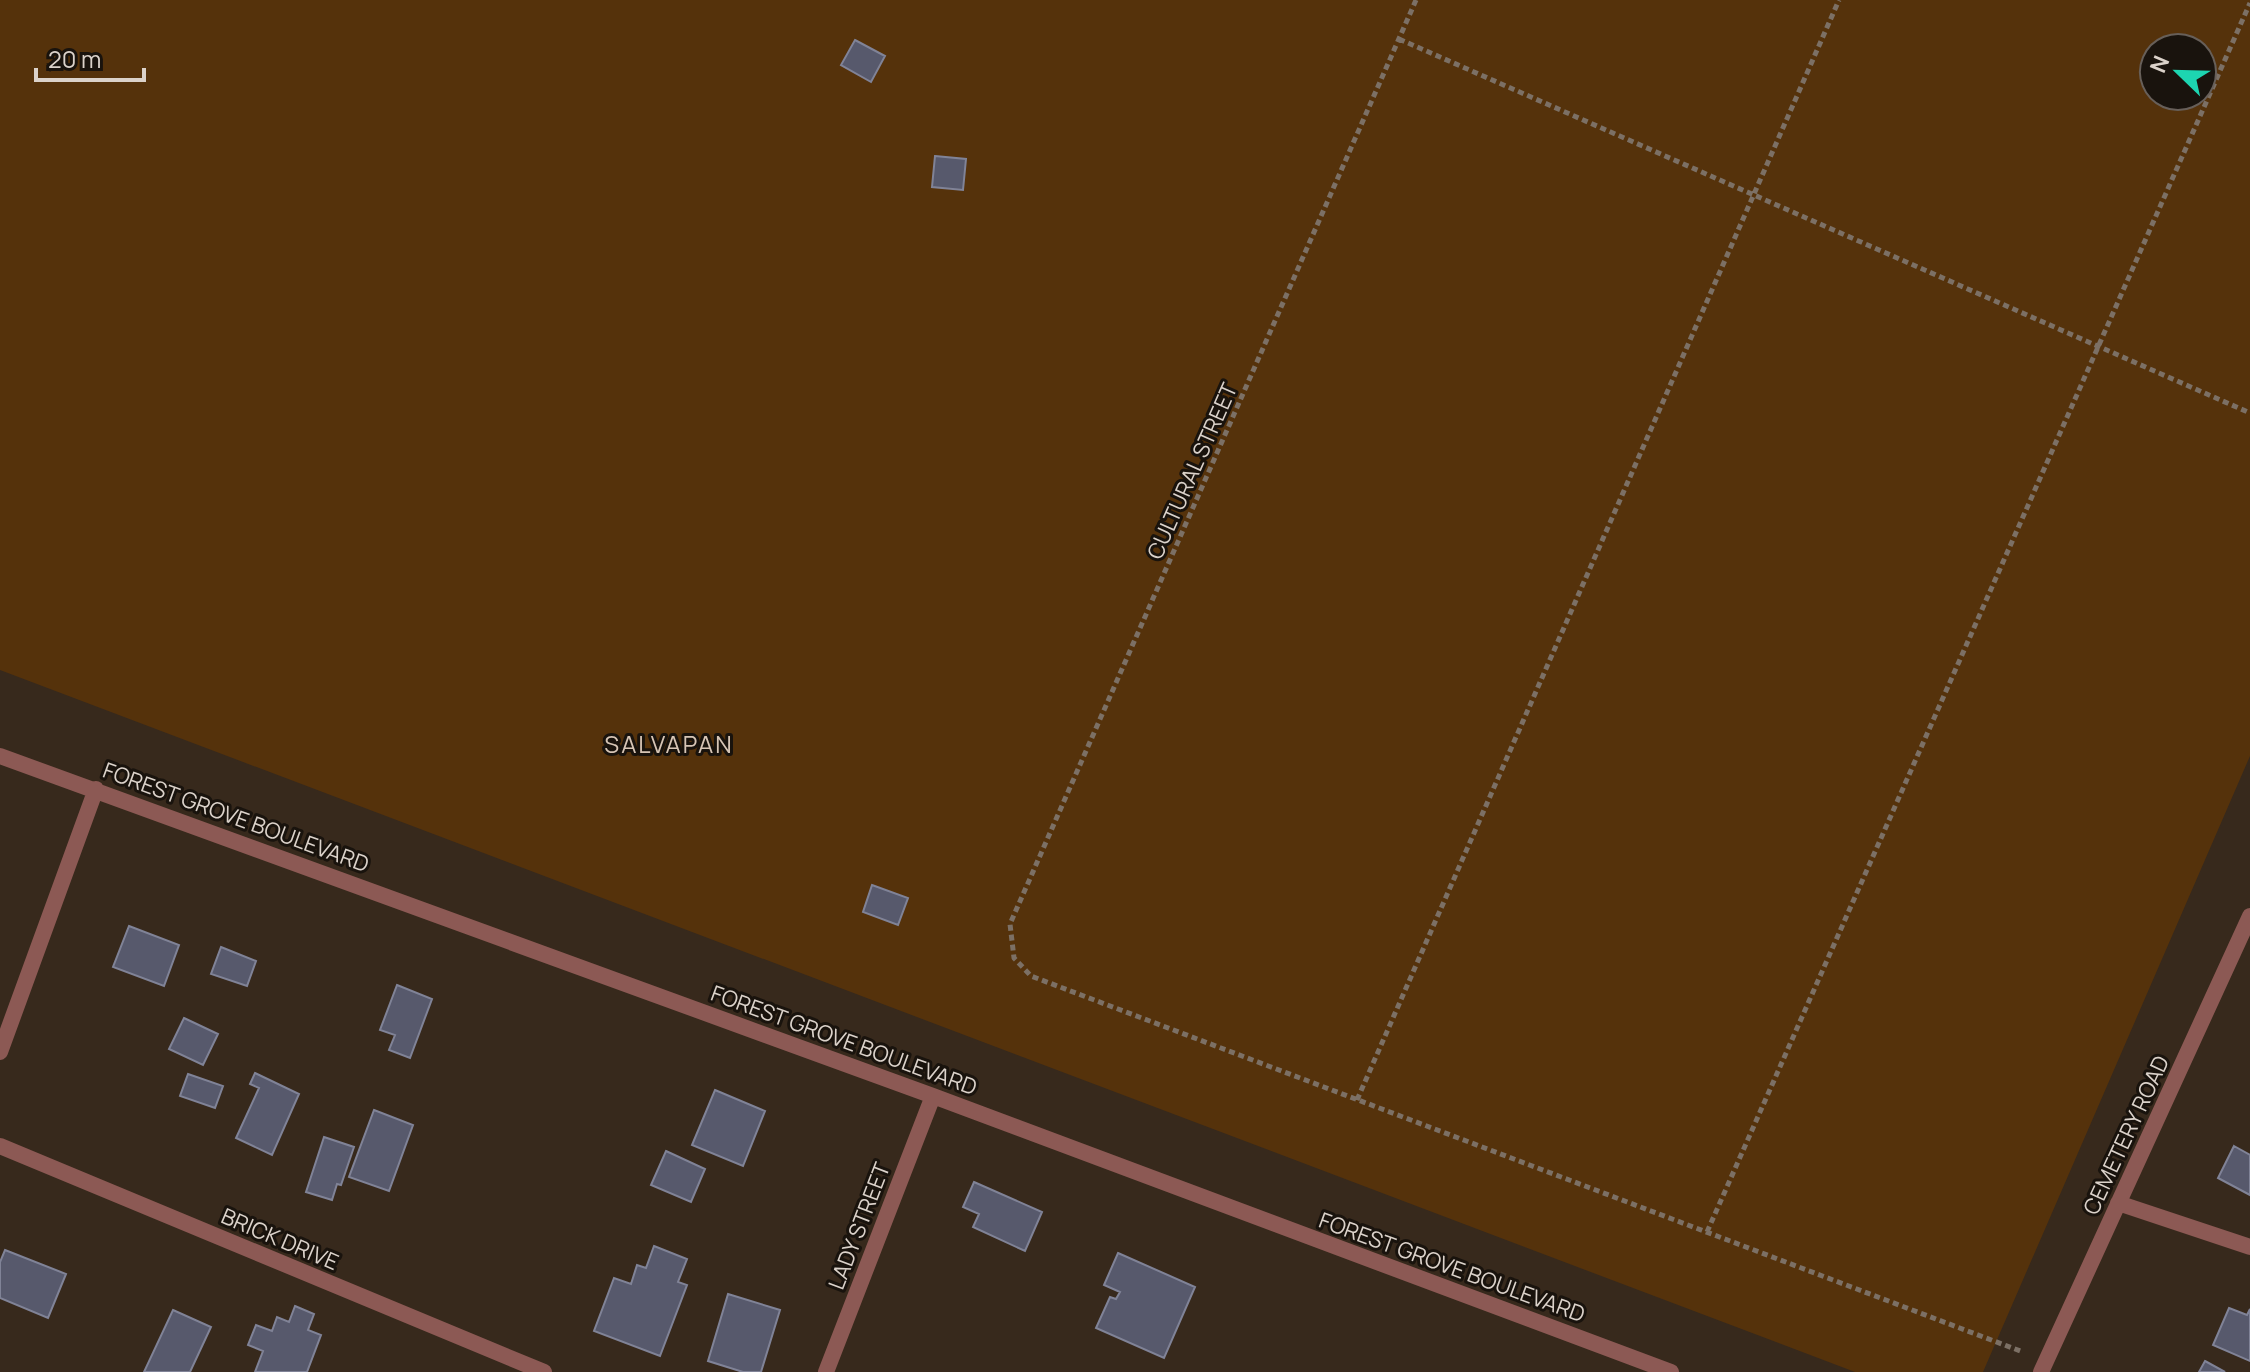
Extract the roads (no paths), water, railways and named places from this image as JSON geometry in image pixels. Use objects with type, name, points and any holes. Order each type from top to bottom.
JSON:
[{"type":"street","name":"FOREST GROVE BOULEVARD","points":[[0,756],[933,1096],[1671,1372]]},
{"type":"street","points":[[0,1052],[96,789]]},
{"type":"street","name":"CEMETERY ROAD","points":[[2044,1366],[2250,916]]},
{"type":"street","name":"LADY STREET","points":[[826,1372],[933,1096]]},
{"type":"street","name":"BRICK DRIVE","points":[[0,1146],[544,1372]]},
{"type":"street","points":[[2118,1203],[2250,1247]]},
{"type":"district","name":"SALVAPAN","points":[[669,745]]}]
